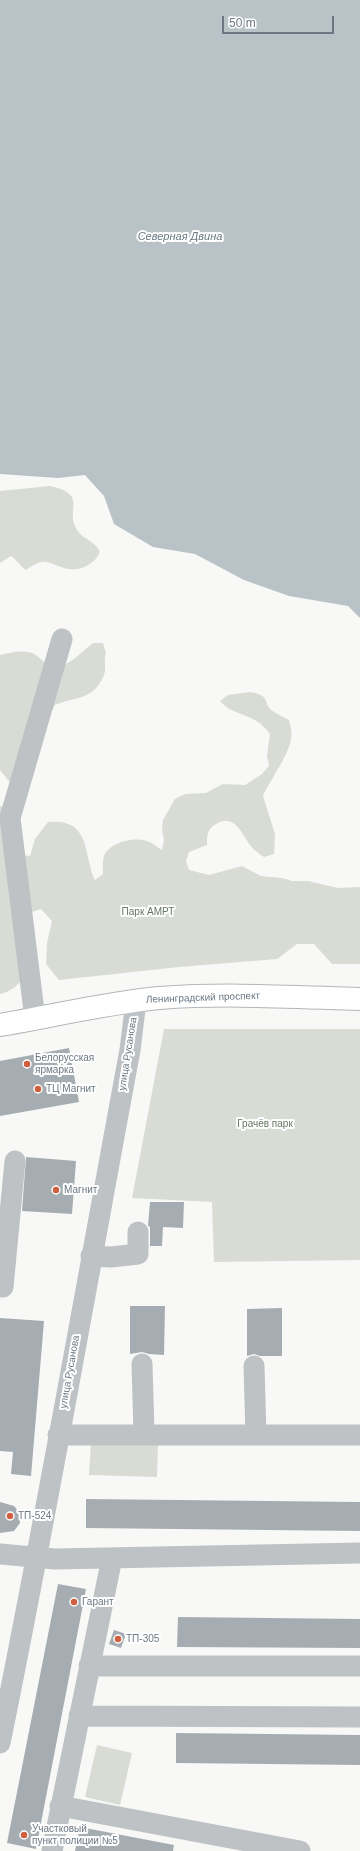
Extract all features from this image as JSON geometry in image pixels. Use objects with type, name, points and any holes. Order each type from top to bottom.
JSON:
[{"type":"main road","name":"Ленинградский проспект","points":[[0,1025],[136,1001],[229,996],[360,999]]},
{"type":"street","points":[[34,1019],[5,811],[62,640]]},
{"type":"street","name":"улица Русанова","points":[[0,1743],[38,1557],[58,1435],[130,1050],[136,1001]]},
{"type":"street","points":[[0,1287],[3,1287],[15,1161]]},
{"type":"street","points":[[91,1256],[110,1257],[138,1254],[138,1232]]},
{"type":"street","points":[[142,1364],[144,1434]]},
{"type":"street","points":[[254,1366],[256,1435]]},
{"type":"street","points":[[58,1435],[360,1435]]},
{"type":"street","points":[[0,1554],[38,1557],[112,1558],[360,1554]]},
{"type":"street","points":[[52,1851],[112,1558]]},
{"type":"street","points":[[89,1666],[360,1666]]},
{"type":"street","points":[[79,1716],[360,1717]]},
{"type":"street","points":[[60,1806],[300,1851]]},
{"type":"green space","points":[[50,486],[62,489],[69,493],[74,503],[73,515],[76,528],[98,548],[100,552],[97,557],[89,565],[78,569],[67,569],[50,563],[41,562],[26,570],[11,556],[0,563],[0,491]]},
{"type":"green space","points":[[93,643],[103,643],[106,653],[105,672],[100,683],[89,694],[55,705],[12,785],[0,770],[0,655],[26,652],[34,654],[52,667],[56,667],[69,662]]},
{"type":"green space","name":"Парк АМРТ","points":[[250,692],[257,693],[264,697],[270,708],[277,714],[289,720],[291,728],[290,745],[263,796],[275,834],[274,854],[264,857],[251,847],[239,828],[231,822],[222,821],[209,830],[207,835],[207,845],[189,852],[186,861],[189,870],[209,875],[242,866],[261,876],[282,878],[292,881],[308,881],[338,888],[360,887],[360,964],[332,964],[314,944],[297,944],[277,959],[179,967],[59,980],[46,964],[47,943],[52,921],[41,909],[32,912],[27,960],[22,977],[15,987],[0,994],[0,806],[7,808],[22,855],[30,856],[35,839],[48,822],[62,822],[79,831],[83,839],[95,880],[103,874],[104,856],[107,851],[121,842],[143,840],[162,850],[164,840],[162,830],[163,820],[175,799],[185,794],[206,793],[223,784],[245,785],[262,774],[269,766],[267,756],[270,734],[264,727],[251,718],[232,710],[220,701],[228,695]]},
{"type":"green space","name":"Грачёв парк","points":[[164,1029],[360,1029],[360,1260],[214,1262],[212,1202],[132,1198]]},
{"type":"green space","points":[[91,1441],[158,1443],[157,1477],[89,1475]]},
{"type":"green space","points":[[97,1745],[132,1753],[120,1805],[85,1797]]},
{"type":"water","name":"Северная Двина","points":[[0,0],[360,0],[360,618],[348,606],[289,596],[244,580],[195,554],[153,547],[114,524],[104,496],[85,475],[58,478],[0,474]]},
{"type":"building","name":"ТЦ Магнит","points":[[69,1048],[79,1102],[0,1116],[0,1061]]},
{"type":"building","points":[[26,1157],[76,1161],[72,1214],[22,1211]]},
{"type":"building","points":[[150,1202],[184,1202],[183,1228],[163,1227],[162,1246],[150,1246],[150,1227],[148,1226]]},
{"type":"building","points":[[130,1306],[165,1306],[164,1355],[142,1352],[130,1354]]},
{"type":"building","points":[[282,1308],[282,1356],[260,1356],[254,1354],[247,1356],[247,1309]]},
{"type":"building","points":[[0,1318],[44,1321],[31,1476],[11,1474],[13,1452],[0,1451]]},
{"type":"building","points":[[86,1499],[360,1502],[360,1531],[86,1528]]},
{"type":"building","name":"ТП-524","points":[[0,1502],[14,1506],[20,1513],[20,1523],[14,1531],[0,1533]]},
{"type":"building","points":[[58,1584],[86,1589],[36,1849],[7,1843]]},
{"type":"building","points":[[178,1617],[360,1619],[360,1648],[177,1647]]},
{"type":"building","name":"ТП-305","points":[[114,1630],[126,1634],[121,1648],[109,1644]]},
{"type":"building","points":[[176,1733],[360,1735],[360,1765],[176,1763]]},
{"type":"building","points":[[80,1827],[174,1845],[173,1851],[75,1851]]},
{"type":"place","name":"Белорусская ярмарка","points":[[27,1064]]},
{"type":"place","name":"ТЦ Магнит","points":[[38,1089]]},
{"type":"place","name":"Магнит","points":[[56,1190]]},
{"type":"place","name":"ТП-524","points":[[10,1516]]},
{"type":"place","name":"Гарант","points":[[74,1602]]},
{"type":"place","name":"ТП-305","points":[[118,1639]]},
{"type":"place","name":"Участковый пункт полиции №5","points":[[24,1835]]}]
